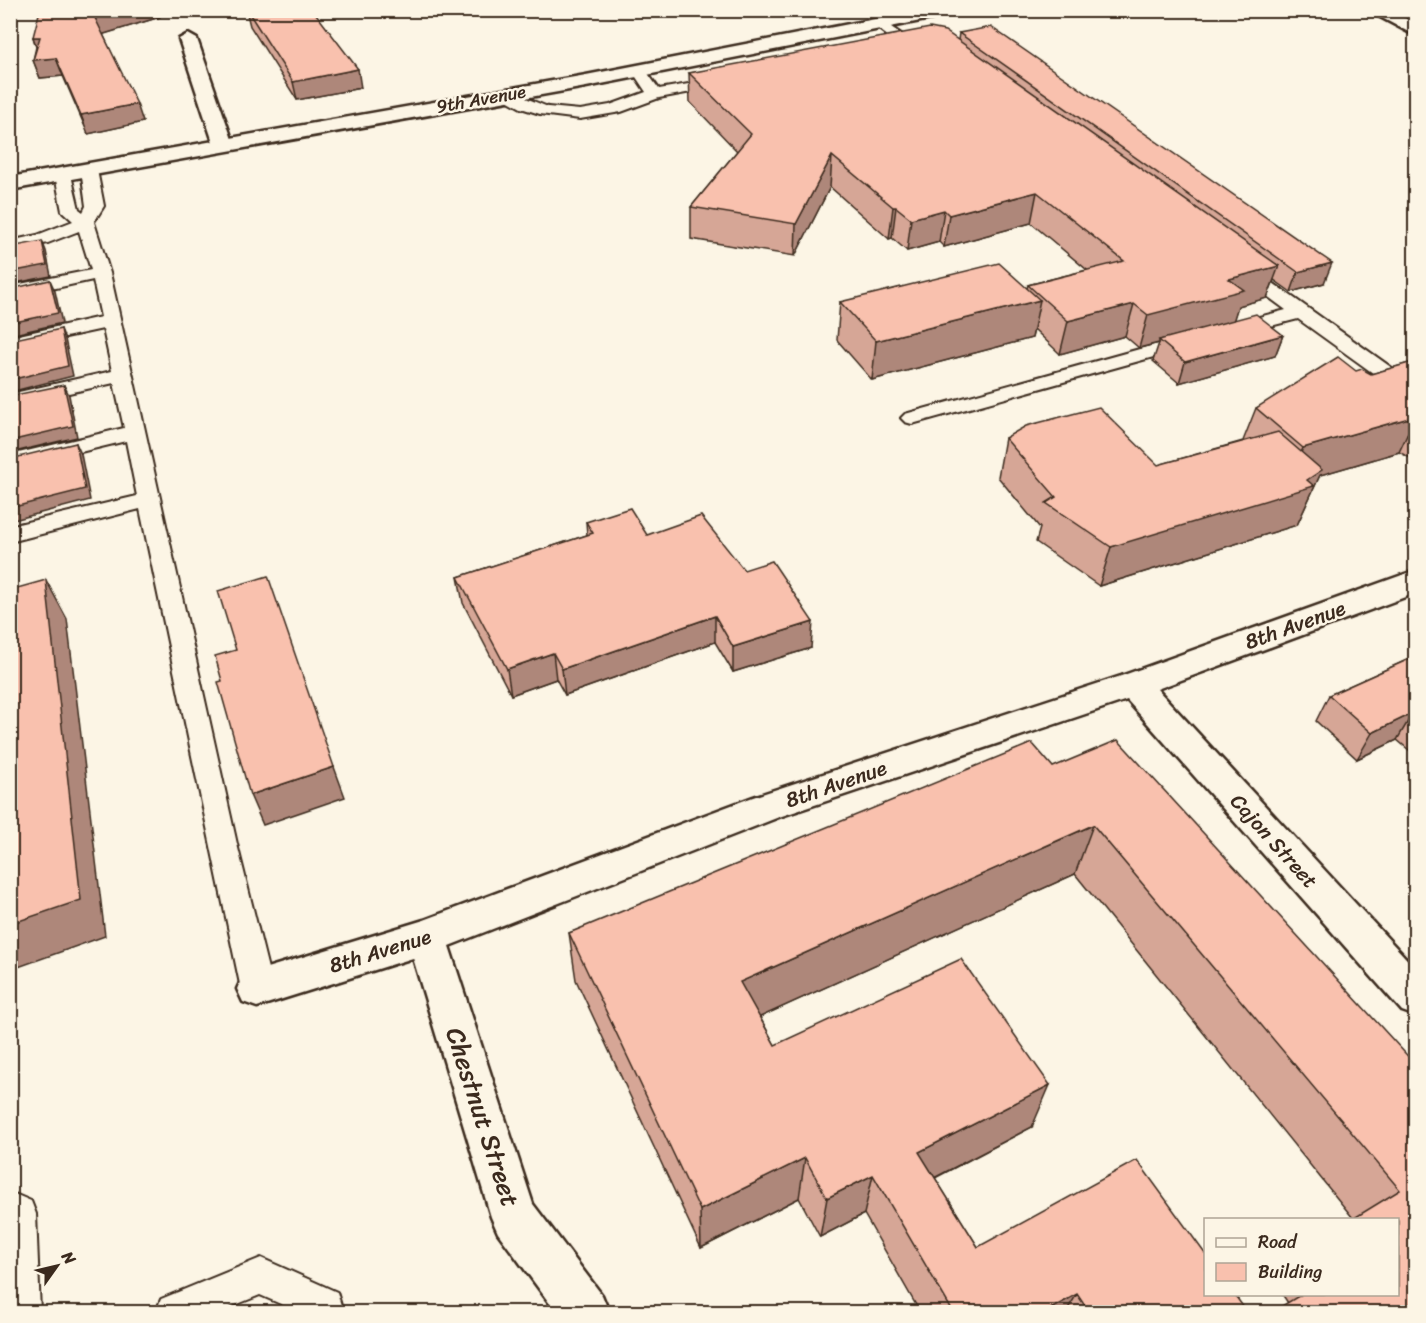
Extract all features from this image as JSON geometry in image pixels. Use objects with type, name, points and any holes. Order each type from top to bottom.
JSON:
[{"type":"street","name":"9th Avenue","points":[[10,184],[506,95],[951,10]]},
{"type":"street","points":[[1375,10],[1416,31]]},
{"type":"street","points":[[188,39],[224,145]]},
{"type":"street","name":"8th Avenue","points":[[257,988],[426,938],[766,807],[1133,685],[1416,580]]},
{"type":"street","name":"Cajon Street","points":[[1133,685],[1416,998]]},
{"type":"street","name":"Chestnut Street","points":[[426,938],[514,1217],[585,1312]]},
{"type":"lane","points":[[881,24],[919,48],[889,52]]},
{"type":"lane","points":[[639,70],[655,94]]},
{"type":"lane","points":[[506,95],[533,109],[554,114],[584,116],[615,110],[655,94],[737,79]]},
{"type":"lane","points":[[10,246],[42,239],[85,222],[95,206],[89,170]]},
{"type":"lane","points":[[63,175],[71,210],[85,222],[101,273],[223,844],[257,988]]},
{"type":"lane","points":[[1233,263],[1416,395]]},
{"type":"lane","points":[[10,292],[101,273]]},
{"type":"lane","points":[[912,418],[1300,312]]},
{"type":"lane","points":[[10,343],[111,321]]},
{"type":"lane","points":[[10,400],[123,375]]},
{"type":"lane","points":[[10,462],[135,432]]},
{"type":"lane","points":[[10,534],[149,500]]},
{"type":"lane","points":[[10,1210],[18,1214],[22,1312]]},
{"type":"lane","points":[[174,1312],[261,1276],[324,1305],[325,1312]]},
{"type":"building","points":[[40,10],[118,10],[95,18],[137,104],[81,115],[56,58],[33,60],[40,37],[33,37]]},
{"type":"building","points":[[247,10],[313,10],[358,69],[293,82]]},
{"type":"building","points":[[991,27],[1332,263],[1298,272],[959,33]]},
{"type":"building","points":[[930,28],[945,31],[1279,266],[1229,279],[1244,290],[1148,315],[1134,304],[1068,321],[1028,285],[1124,261],[1037,192],[949,215],[944,210],[911,219],[893,207],[832,156],[796,224],[691,207],[751,134],[689,73]]},
{"type":"building","points":[[42,241],[47,265],[10,272],[10,247]]},
{"type":"building","points":[[999,263],[1040,300],[876,341],[840,302]]},
{"type":"building","points":[[50,280],[58,313],[10,323],[10,289]]},
{"type":"building","points":[[1256,314],[1283,335],[1185,362],[1159,340]]},
{"type":"building","points":[[61,329],[68,366],[10,380],[10,340]]},
{"type":"building","points":[[1338,357],[1356,371],[1362,369],[1371,374],[1416,361],[1416,416],[1303,448],[1256,408]]},
{"type":"building","points":[[64,385],[73,426],[10,441],[10,396]]},
{"type":"building","points":[[1099,407],[1158,465],[1278,432],[1322,470],[1307,480],[1314,486],[1111,547],[1046,503],[1056,497],[1005,438],[1026,426]]},
{"type":"building","points":[[76,443],[85,489],[10,508],[10,459]]},
{"type":"building","points":[[630,508],[647,535],[701,516],[744,570],[772,561],[813,622],[733,647],[715,616],[562,669],[553,653],[507,669],[458,577],[593,533],[586,522]]},
{"type":"building","points":[[268,576],[334,767],[250,795],[218,682],[222,681],[215,656],[236,650],[218,591]]},
{"type":"building","points":[[46,580],[81,900],[10,924],[10,590]]},
{"type":"building","points":[[1416,656],[1416,715],[1413,713],[1372,733],[1329,695]]},
{"type":"building","points":[[1118,740],[1416,1065],[1416,1312],[1272,1312],[1299,1296],[1399,1296],[1399,1218],[1354,1218],[1400,1190],[1093,825],[740,982],[775,1045],[961,959],[1050,1085],[919,1152],[978,1247],[1137,1160],[1204,1252],[1204,1296],[1235,1296],[1247,1312],[1089,1312],[1077,1294],[1045,1312],[953,1312],[873,1175],[827,1198],[805,1158],[700,1210],[569,933],[1032,743],[1053,767]]}]
